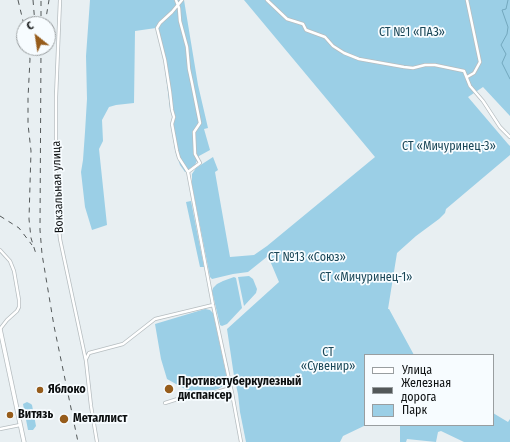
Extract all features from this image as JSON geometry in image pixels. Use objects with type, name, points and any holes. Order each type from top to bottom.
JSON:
[{"type":"street","name":"Вокзальная улица","points":[[60,0],[56,97],[56,198],[60,239],[86,361],[97,442]]},
{"type":"street","points":[[176,0],[187,47],[189,69],[200,123],[194,132],[195,154],[200,163],[188,172]]},
{"type":"street","points":[[182,0],[157,28],[165,60],[174,117],[172,124],[177,151],[179,158],[188,172],[241,442]]},
{"type":"street","points":[[267,0],[287,19],[303,24],[306,30],[325,37],[344,53],[359,59],[404,67],[413,68],[424,65],[435,65],[464,71],[470,86],[500,127],[510,137]]},
{"type":"street","points":[[467,0],[480,62],[474,73],[467,78]]},
{"type":"street","points":[[0,250],[8,258],[14,271],[19,300],[19,307],[17,311],[0,329],[24,442]]},
{"type":"street","points":[[86,361],[89,353],[123,344],[155,319],[213,305]]},
{"type":"street","points":[[165,402],[186,396],[204,396],[231,388]]},
{"type":"street","points":[[0,429],[20,424]]},
{"type":"green space","points":[[90,0],[184,0],[198,85],[208,128],[204,129],[210,150],[199,156],[195,165],[185,172],[180,165],[175,150],[171,124],[173,117],[170,109],[164,60],[156,28],[135,31],[134,103],[109,107],[102,120],[103,141],[99,149],[107,225],[92,230],[85,207],[81,172],[87,99],[86,56]]},
{"type":"green space","points":[[244,0],[510,0],[510,116],[483,87],[468,97],[510,146],[510,155],[446,209],[445,213],[439,219],[416,236],[397,253],[388,309],[413,354],[364,354],[364,426],[343,436],[340,442],[246,442],[227,329],[279,282],[268,256],[248,272],[212,279],[210,277],[192,185],[192,174],[196,168],[213,157],[218,170],[215,172],[230,257],[254,255],[375,157]]},
{"type":"green space","points":[[191,201],[204,267],[200,267],[186,202]]},
{"type":"green space","points":[[249,276],[253,279],[257,289],[256,293],[244,306],[238,277]]},
{"type":"green space","points":[[234,277],[236,278],[242,308],[227,324],[222,326],[220,325],[212,291],[217,284]]},
{"type":"green space","points":[[205,309],[210,310],[213,313],[228,383],[218,389],[203,393],[192,393],[167,379],[161,359],[155,324]]},
{"type":"green space","points":[[27,402],[32,405],[36,426],[33,430],[28,430],[23,404]]},
{"type":"green space","points":[[494,414],[508,422],[510,419],[510,442],[464,442],[441,431],[438,432],[436,442],[407,439],[406,442],[400,442],[400,426],[494,426]]},
{"type":"waterway","points":[[508,0],[506,9],[502,10],[508,27],[507,34],[501,45],[506,54],[502,63],[510,79]]},
{"type":"railway","points":[[18,0],[22,16]]},
{"type":"railway","points":[[33,0],[34,16]]},
{"type":"railway","points":[[41,0],[41,16]]},
{"type":"railway","points":[[46,16],[49,0]]},
{"type":"railway","points":[[29,56],[28,124],[31,151],[29,219],[31,238],[36,254]]},
{"type":"railway","points":[[41,56],[40,230],[42,254],[54,326],[78,442]]},
{"type":"railway","points":[[0,216],[19,228],[32,245]]},
{"type":"place","name":"Противотуберкулезный диспансер","points":[[169,389]]},
{"type":"place","name":"Яблоко","points":[[40,390]]},
{"type":"place","name":"Витязь","points":[[10,415]]},
{"type":"place","name":"Металлист","points":[[64,419]]},
{"type":"park label","name":"СТ №1 «ПАЗ»","points":[[412,33]]},
{"type":"park label","name":"СТ «Мичуринец-3»","points":[[449,147]]},
{"type":"park label","name":"СТ №13 «Союз»","points":[[307,258]]},
{"type":"park label","name":"СТ «Мичуринец-1»","points":[[366,278]]},
{"type":"park label","name":"СТ «Сувенир»","points":[[328,360]]}]
